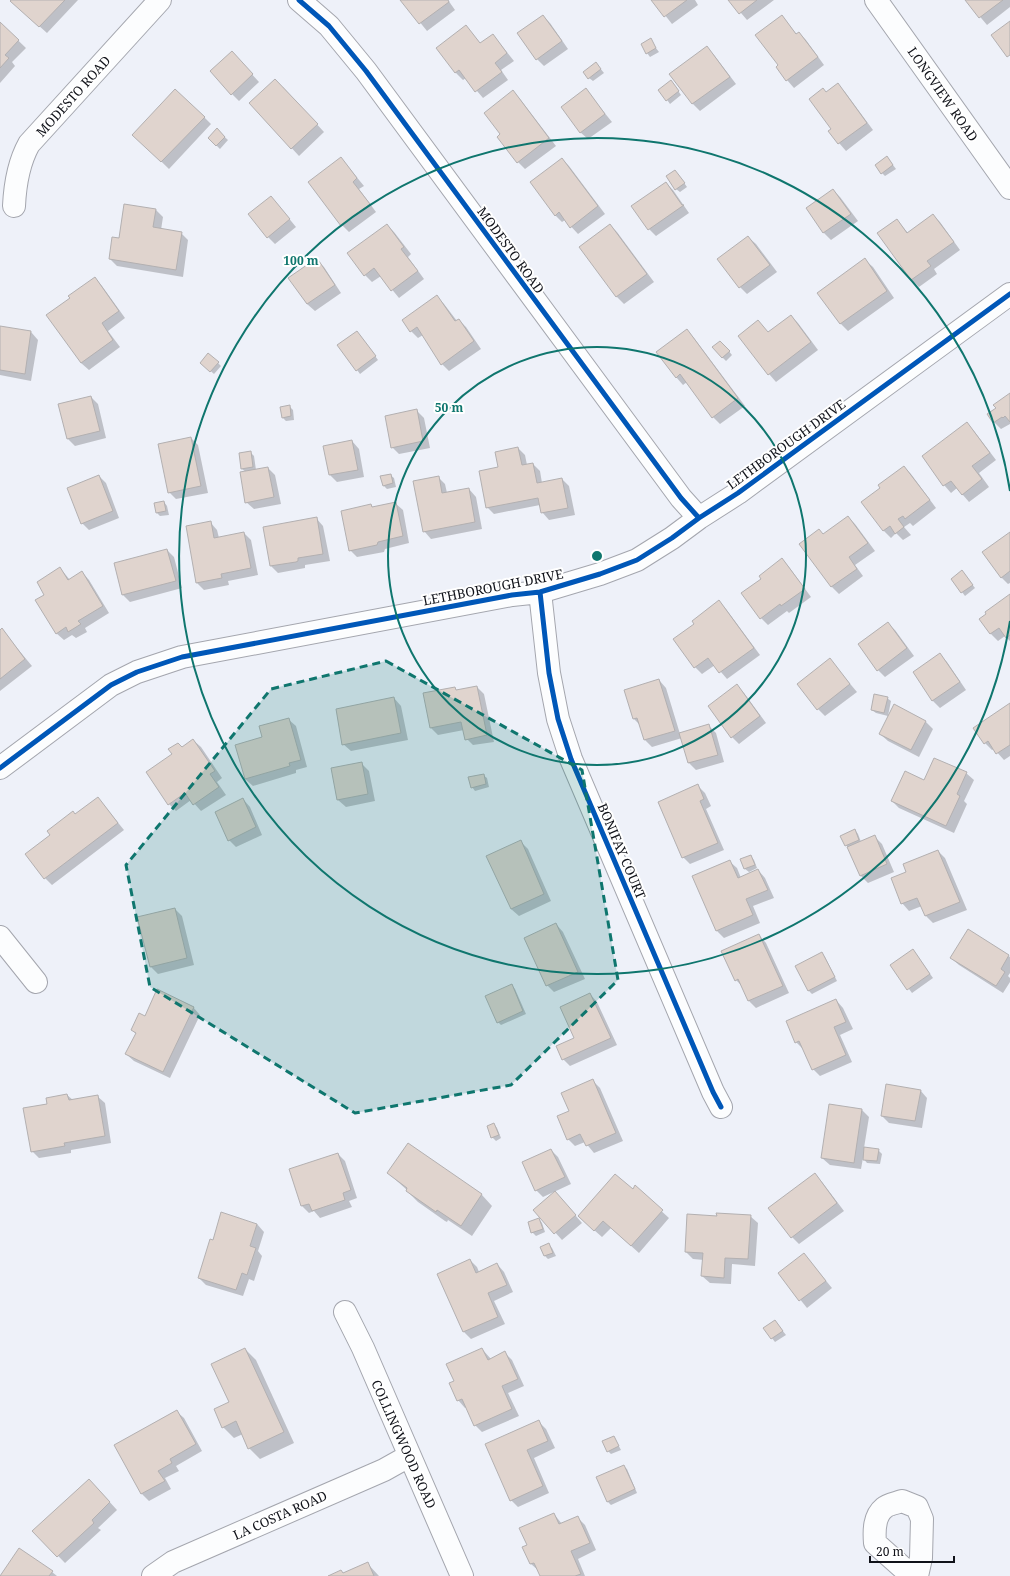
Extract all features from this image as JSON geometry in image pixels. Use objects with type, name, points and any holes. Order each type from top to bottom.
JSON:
[{"type":"street","name":"MODESTO ROAD","points":[[14,206],[15,189],[25,151],[29,144],[160,0]]},
{"type":"street","name":"MODESTO ROAD","points":[[299,0],[329,26],[366,71],[680,498],[699,518]]},
{"type":"street","name":"LONGVIEW ROAD","points":[[876,0],[1010,188]]},
{"type":"street","name":"LETHBOROUGH DRIVE","points":[[0,768],[112,685],[144,669],[182,657],[540,592],[600,574],[637,560],[744,489],[1010,294]]},
{"type":"street","name":"BONIFAY COURT","points":[[540,592],[549,673],[558,719],[571,759],[713,1092],[721,1107]]},
{"type":"street","points":[[0,937],[36,982]]},
{"type":"street","name":"COLLINGWOOD ROAD","points":[[345,1312],[363,1348],[462,1576]]},
{"type":"street","name":"LA COSTA ROAD","points":[[152,1576],[173,1562],[384,1470],[409,1456]]},
{"type":"street","points":[[912,1576],[875,1543],[874,1532],[876,1520],[885,1507],[902,1501],[917,1506],[922,1519],[921,1558],[917,1576]]},
{"type":"highlighted area","points":[[386,661],[582,770],[618,980],[511,1085],[355,1113],[150,987],[126,865],[271,689]]},
{"type":"building","points":[[65,0],[39,27],[10,1]]},
{"type":"building","points":[[400,0],[448,0],[449,2],[419,24]]},
{"type":"building","points":[[651,0],[687,0],[664,17]]},
{"type":"building","points":[[728,0],[757,0],[739,14]]},
{"type":"building","points":[[965,0],[1003,0],[979,18]]},
{"type":"building","points":[[543,15],[562,41],[536,60],[517,33]]},
{"type":"building","points":[[782,15],[796,34],[799,32],[818,57],[786,81],[776,67],[778,65],[755,35]]},
{"type":"building","points":[[1010,21],[1010,55],[1007,57],[991,35]]},
{"type":"building","points":[[0,22],[19,40],[5,55],[9,58],[0,68]]},
{"type":"building","points":[[466,25],[480,43],[493,34],[507,53],[495,63],[502,72],[475,92],[459,70],[455,73],[436,48]]},
{"type":"building","points":[[651,38],[656,48],[646,54],[641,44]]},
{"type":"building","points":[[707,46],[730,77],[692,104],[669,74]]},
{"type":"building","points":[[232,51],[253,74],[231,95],[210,71]]},
{"type":"building","points":[[596,62],[601,69],[588,79],[583,72]]},
{"type":"building","points":[[275,79],[318,124],[291,149],[249,103]]},
{"type":"building","points":[[671,80],[679,91],[666,101],[658,90]]},
{"type":"building","points":[[838,83],[867,123],[838,144],[828,131],[831,129],[809,99],[823,88],[826,92]]},
{"type":"building","points":[[586,88],[605,114],[580,133],[561,107]]},
{"type":"building","points":[[175,89],[205,117],[161,162],[132,135]]},
{"type":"building","points":[[513,90],[549,138],[517,163],[497,137],[500,134],[484,113]]},
{"type":"building","points":[[217,128],[225,137],[216,146],[208,138]]},
{"type":"building","points":[[887,156],[893,165],[881,174],[875,165]]},
{"type":"building","points":[[341,157],[357,178],[353,182],[370,204],[341,226],[308,182]]},
{"type":"building","points":[[562,158],[598,206],[570,228],[559,212],[555,216],[530,182]]},
{"type":"building","points":[[675,170],[685,183],[675,190],[666,176]]},
{"type":"building","points":[[666,182],[682,205],[684,205],[648,230],[631,206]]},
{"type":"building","points":[[833,189],[851,214],[823,233],[806,208]]},
{"type":"building","points":[[271,196],[290,219],[267,238],[248,214]]},
{"type":"building","points":[[124,204],[156,209],[153,227],[182,232],[176,270],[109,259],[112,237],[119,238]]},
{"type":"building","points":[[933,214],[954,242],[927,261],[931,266],[911,280],[877,233],[897,219],[907,233]]},
{"type":"building","points":[[387,224],[404,247],[401,249],[418,271],[391,291],[374,268],[364,276],[347,253]]},
{"type":"building","points":[[610,224],[647,274],[616,297],[579,247]]},
{"type":"building","points":[[748,236],[770,265],[739,288],[717,259]]},
{"type":"building","points":[[317,258],[335,285],[307,304],[288,278]]},
{"type":"building","points":[[865,258],[887,291],[840,324],[817,293]]},
{"type":"building","points":[[95,277],[119,311],[102,323],[113,340],[81,363],[46,315],[70,298],[68,296]]},
{"type":"building","points":[[437,295],[455,321],[459,319],[474,341],[441,365],[417,327],[410,332],[402,320]]},
{"type":"building","points":[[791,315],[811,342],[768,375],[738,336],[758,320],[768,332]]},
{"type":"building","points":[[0,326],[31,331],[25,374],[0,370]]},
{"type":"building","points":[[687,329],[738,398],[712,418],[680,374],[676,378],[656,352]]},
{"type":"building","points":[[357,331],[376,356],[356,371],[337,345]]},
{"type":"building","points":[[720,341],[730,351],[722,358],[712,347]]},
{"type":"building","points":[[208,353],[219,362],[210,372],[200,363]]},
{"type":"building","points":[[1010,393],[1010,422],[1005,416],[993,423],[987,414],[996,408],[993,405]]},
{"type":"building","points":[[91,396],[100,431],[67,439],[58,404]]},
{"type":"building","points":[[290,405],[291,416],[282,418],[280,407]]},
{"type":"building","points":[[417,409],[423,441],[391,448],[385,416]]},
{"type":"building","points":[[967,422],[990,453],[972,466],[982,479],[962,495],[951,481],[943,486],[922,456]]},
{"type":"building","points":[[191,437],[201,486],[168,493],[158,444]]},
{"type":"building","points":[[352,440],[358,470],[329,475],[323,446]]},
{"type":"building","points":[[518,447],[522,465],[533,463],[537,483],[562,478],[568,508],[541,513],[538,498],[486,508],[479,471],[498,467],[495,452]]},
{"type":"building","points":[[251,451],[253,467],[241,469],[239,453]]},
{"type":"building","points":[[904,466],[930,500],[905,519],[903,516],[898,519],[904,527],[895,534],[890,526],[883,531],[861,502],[880,488],[878,485]]},
{"type":"building","points":[[268,467],[274,497],[245,503],[240,472]]},
{"type":"building","points":[[391,474],[393,483],[383,486],[380,476]]},
{"type":"building","points":[[99,475],[113,511],[81,524],[67,488]]},
{"type":"building","points":[[439,476],[442,493],[469,488],[475,522],[423,532],[413,481]]},
{"type":"building","points":[[164,501],[166,511],[156,513],[154,503]]},
{"type":"building","points":[[396,502],[403,536],[378,542],[377,545],[349,551],[341,511],[371,504],[372,507]]},
{"type":"building","points":[[848,516],[868,543],[849,557],[857,569],[831,587],[799,544],[819,529],[823,534]]},
{"type":"building","points":[[317,517],[323,554],[298,558],[298,561],[296,562],[270,566],[263,527]]},
{"type":"building","points":[[211,521],[214,538],[244,532],[251,568],[221,574],[222,578],[196,583],[186,526]]},
{"type":"building","points":[[1010,532],[1010,571],[1001,578],[982,552]]},
{"type":"building","points":[[167,549],[176,581],[122,595],[114,563]]},
{"type":"building","points":[[782,558],[805,589],[781,606],[780,604],[760,619],[741,593],[761,579],[759,576]]},
{"type":"building","points":[[60,567],[68,580],[82,571],[103,606],[78,621],[81,624],[68,632],[66,627],[56,634],[35,600],[44,595],[37,582]]},
{"type":"building","points":[[962,570],[973,585],[961,593],[951,579]]},
{"type":"building","points":[[1010,594],[1010,635],[1006,638],[999,628],[990,634],[979,619],[986,614],[985,612]]},
{"type":"building","points":[[719,600],[754,648],[719,673],[708,658],[694,668],[673,639],[694,624],[692,621]]},
{"type":"building","points":[[888,622],[907,648],[877,671],[858,644]]},
{"type":"building","points":[[2,628],[25,659],[0,679],[0,630]]},
{"type":"building","points":[[940,653],[960,682],[932,701],[913,672]]},
{"type":"building","points":[[830,658],[850,684],[817,710],[797,684]]},
{"type":"building","points":[[659,679],[675,731],[644,740],[637,718],[633,719],[624,690]]},
{"type":"building","points":[[737,684],[760,716],[731,738],[708,706]]},
{"type":"building","points":[[477,686],[487,735],[465,740],[461,722],[430,728],[423,693],[455,687],[456,690]]},
{"type":"building","points":[[874,694],[888,697],[884,713],[871,710]]},
{"type":"building","points":[[394,697],[401,733],[342,745],[336,709]]},
{"type":"building","points":[[1010,703],[1010,745],[996,754],[988,741],[984,744],[973,728]]},
{"type":"building","points":[[894,704],[926,721],[911,750],[879,734]]},
{"type":"building","points":[[289,718],[301,760],[289,763],[290,766],[245,779],[235,745],[262,737],[259,726]]},
{"type":"building","points":[[709,724],[718,755],[688,763],[679,733]]},
{"type":"building","points":[[193,739],[215,771],[210,774],[219,787],[193,805],[185,793],[168,805],[146,772],[172,754],[168,749],[178,743],[182,747]]},
{"type":"building","points":[[934,758],[967,772],[957,794],[960,796],[946,826],[891,801],[905,771],[924,780]]},
{"type":"building","points":[[362,762],[368,794],[337,800],[331,768]]},
{"type":"building","points":[[484,774],[486,784],[471,788],[468,777]]},
{"type":"building","points":[[698,784],[704,799],[700,801],[718,843],[682,858],[658,802]]},
{"type":"building","points":[[98,797],[118,823],[44,879],[25,854],[50,835],[47,831],[73,811],[75,814]]},
{"type":"building","points":[[243,798],[256,827],[228,841],[215,812]]},
{"type":"building","points":[[855,829],[859,840],[845,846],[840,836]]},
{"type":"building","points":[[875,835],[887,864],[860,876],[847,847]]},
{"type":"building","points":[[521,840],[544,894],[511,909],[486,856]]},
{"type":"building","points":[[938,850],[960,902],[925,916],[917,898],[901,904],[891,878],[906,872],[903,864]]},
{"type":"building","points":[[751,855],[755,865],[744,869],[740,859]]},
{"type":"building","points":[[730,860],[738,878],[758,869],[768,890],[746,899],[753,915],[716,931],[692,876]]},
{"type":"building","points":[[175,908],[187,958],[150,967],[137,917]]},
{"type":"building","points":[[556,923],[578,972],[546,986],[524,938]]},
{"type":"building","points":[[968,929],[1009,955],[1001,969],[1005,972],[996,986],[950,958]]},
{"type":"building","points":[[759,934],[783,986],[748,1001],[738,979],[735,981],[721,951]]},
{"type":"building","points":[[913,949],[930,974],[907,990],[890,965]]},
{"type":"building","points":[[822,952],[835,977],[808,991],[795,966]]},
{"type":"building","points":[[512,984],[523,1011],[497,1023],[485,996]]},
{"type":"building","points":[[157,989],[194,1007],[163,1072],[125,1054],[136,1033],[131,1030],[139,1013],[145,1016]]},
{"type":"building","points":[[590,993],[611,1038],[562,1060],[556,1046],[574,1038],[560,1007]]},
{"type":"building","points":[[836,999],[846,1022],[834,1027],[846,1055],[812,1070],[799,1041],[795,1043],[786,1021]]},
{"type":"building","points":[[593,1079],[616,1133],[586,1146],[580,1134],[567,1140],[557,1116],[569,1111],[561,1093]]},
{"type":"building","points":[[886,1084],[921,1090],[915,1121],[881,1116]]},
{"type":"building","points":[[67,1094],[69,1100],[98,1095],[105,1136],[64,1143],[65,1146],[31,1152],[23,1108],[47,1104],[46,1098]]},
{"type":"building","points":[[829,1104],[862,1109],[854,1163],[821,1158]]},
{"type":"building","points":[[494,1123],[499,1135],[491,1138],[487,1126]]},
{"type":"building","points":[[408,1143],[482,1194],[461,1226],[437,1210],[436,1212],[406,1191],[407,1188],[387,1173]]},
{"type":"building","points":[[864,1147],[879,1149],[877,1161],[863,1160]]},
{"type":"building","points":[[551,1149],[565,1177],[535,1191],[522,1162]]},
{"type":"building","points":[[338,1153],[351,1190],[343,1193],[345,1200],[312,1211],[309,1204],[301,1206],[289,1169]]},
{"type":"building","points":[[815,1173],[837,1203],[791,1238],[768,1208]]},
{"type":"building","points":[[615,1174],[633,1189],[635,1185],[663,1210],[631,1246],[603,1221],[594,1231],[578,1216]]},
{"type":"building","points":[[555,1191],[576,1215],[554,1234],[533,1210]]},
{"type":"building","points":[[221,1212],[257,1224],[250,1246],[256,1248],[247,1275],[242,1273],[236,1290],[198,1278],[210,1239],[213,1240]]},
{"type":"building","points":[[716,1213],[751,1215],[748,1259],[725,1258],[724,1278],[701,1276],[703,1253],[685,1252],[687,1214],[717,1216]]},
{"type":"building","points":[[539,1218],[543,1229],[531,1233],[528,1222]]},
{"type":"building","points":[[549,1243],[553,1253],[544,1256],[540,1247]]},
{"type":"building","points":[[804,1253],[826,1281],[799,1301],[778,1273]]},
{"type":"building","points":[[470,1259],[476,1273],[497,1263],[507,1285],[488,1293],[498,1317],[463,1332],[437,1274]]},
{"type":"building","points":[[775,1320],[783,1331],[771,1339],[763,1328]]},
{"type":"building","points":[[245,1348],[284,1432],[248,1449],[236,1421],[222,1428],[214,1409],[229,1402],[211,1364]]},
{"type":"building","points":[[482,1348],[488,1360],[505,1351],[518,1379],[502,1386],[512,1409],[474,1426],[462,1399],[457,1401],[449,1383],[454,1381],[446,1364]]},
{"type":"building","points":[[177,1410],[196,1444],[170,1459],[172,1463],[158,1471],[165,1481],[141,1494],[114,1445]]},
{"type":"building","points":[[539,1420],[548,1441],[527,1450],[543,1486],[510,1501],[485,1444]]},
{"type":"building","points":[[614,1436],[619,1446],[607,1452],[602,1441]]},
{"type":"building","points":[[624,1465],[635,1489],[607,1502],[596,1477]]},
{"type":"building","points":[[89,1479],[110,1502],[92,1520],[94,1523],[57,1557],[32,1531]]},
{"type":"building","points":[[554,1513],[559,1524],[578,1516],[590,1543],[571,1551],[581,1574],[575,1576],[540,1576],[534,1563],[530,1564],[522,1547],[527,1545],[519,1528]]},
{"type":"building","points":[[19,1548],[53,1571],[49,1576],[0,1576]]},
{"type":"building","points":[[368,1562],[374,1576],[328,1576],[341,1570],[343,1573]]},
{"type":"cycle path","points":[[299,0],[329,26],[366,71],[681,498],[699,518]]},
{"type":"cycle path","points":[[0,768],[111,685],[137,672],[182,657],[512,595],[540,592],[600,574],[637,560],[738,493],[1010,294]]},
{"type":"cycle path","points":[[540,592],[549,673],[558,719],[571,759],[713,1092],[721,1107]]}]
